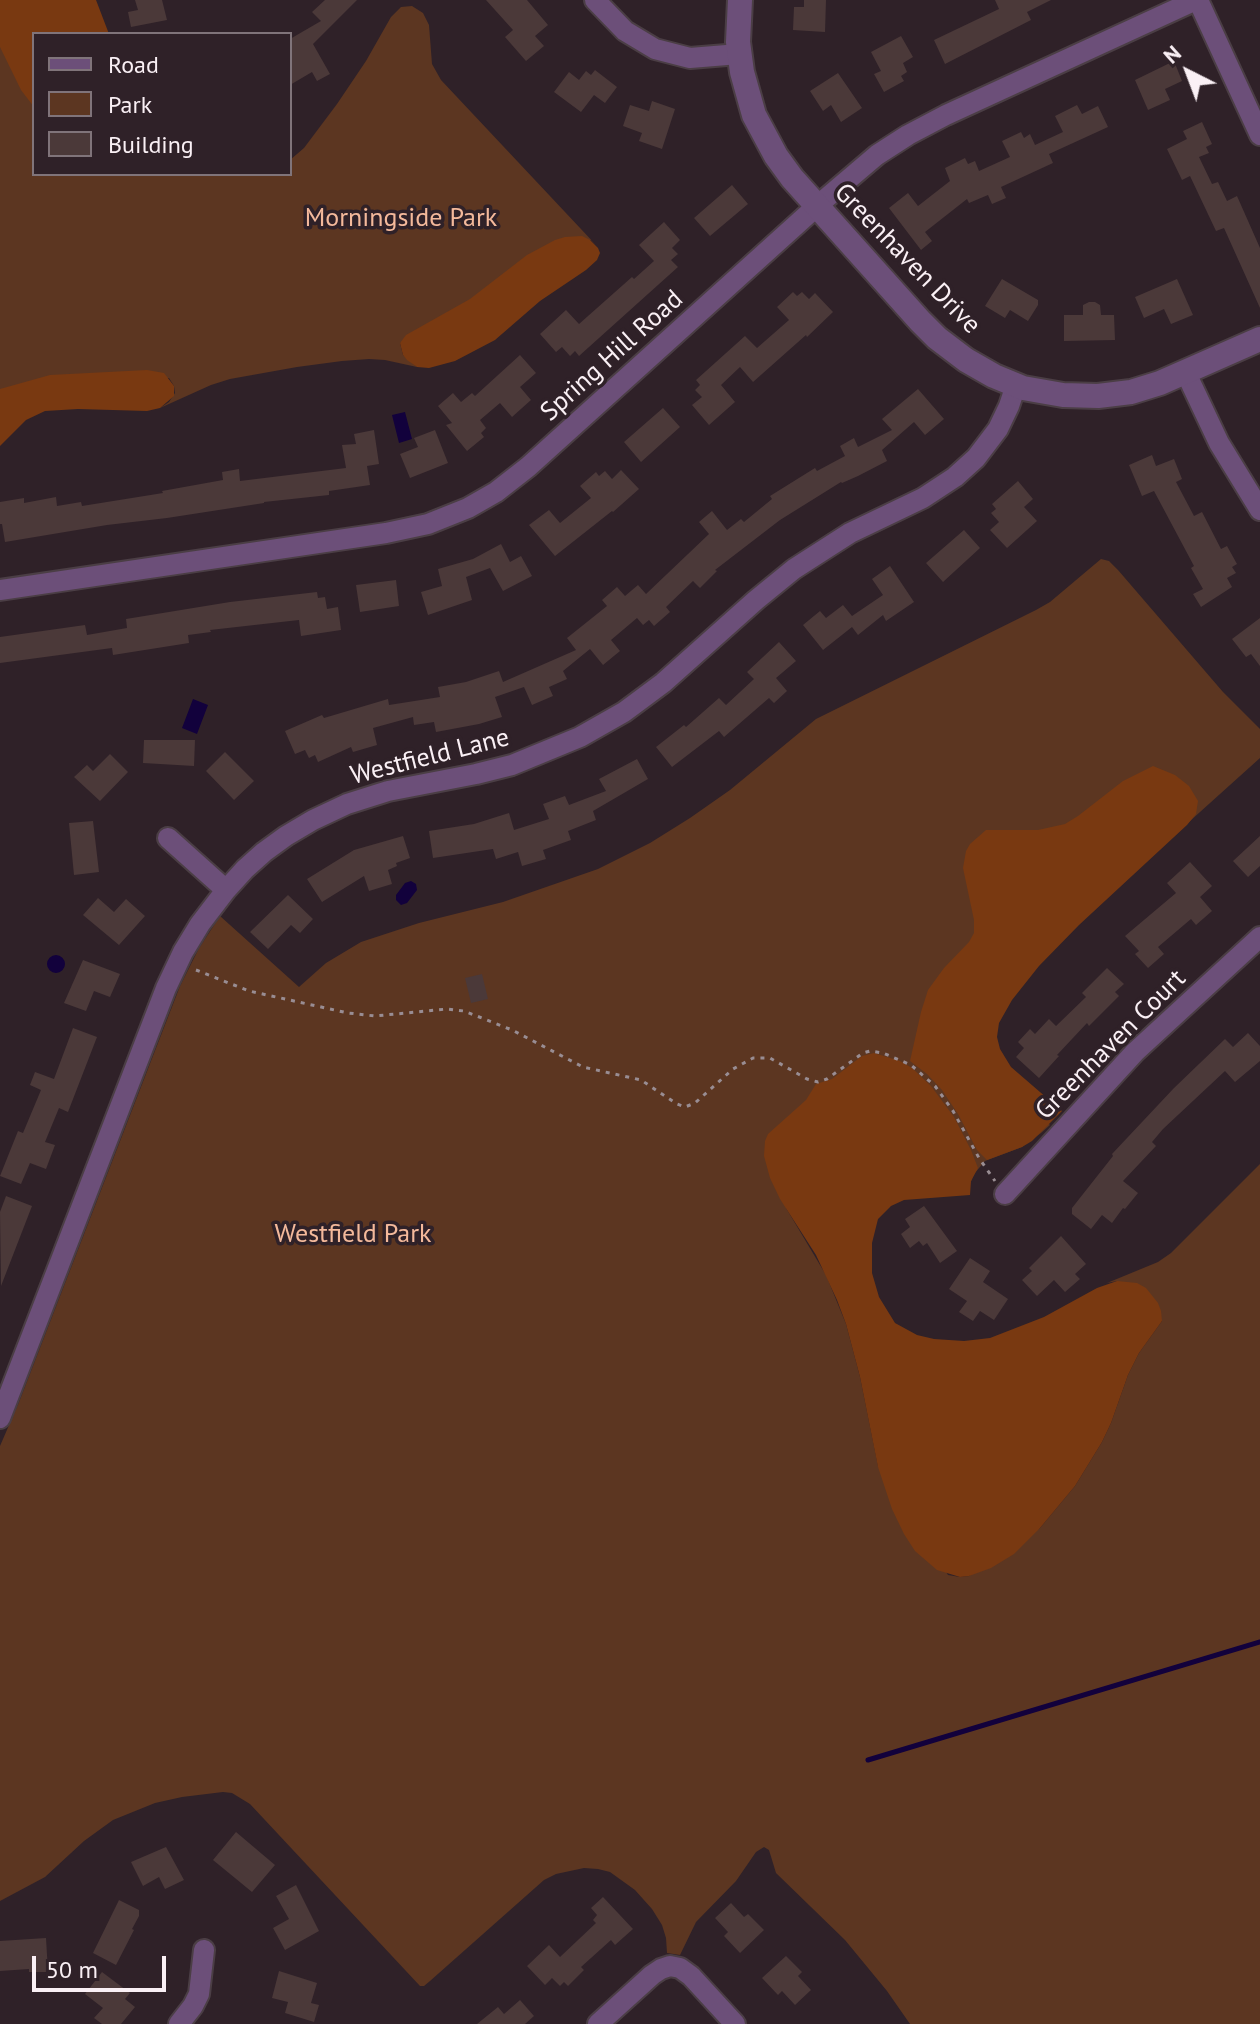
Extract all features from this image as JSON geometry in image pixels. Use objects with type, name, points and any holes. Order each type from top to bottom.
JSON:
[{"type":"street","points":[[595,0],[630,36],[655,49],[690,58],[739,54]]},
{"type":"street","name":"Greenhaven Drive","points":[[740,0],[739,54],[747,93],[764,137],[783,167],[937,338],[973,365],[1016,385],[1063,395],[1098,396],[1140,389],[1186,373],[1260,339]]},
{"type":"street","points":[[1197,0],[1260,135]]},
{"type":"street","name":"Spring Hill Road","points":[[0,590],[386,533],[428,524],[458,513],[511,481],[867,163],[921,128],[1197,0]]},
{"type":"street","points":[[1186,373],[1213,433],[1260,510]]},
{"type":"street","name":"Westfield Lane","points":[[0,1418],[178,962],[200,924],[226,890],[255,860],[271,846],[335,809],[388,791],[512,765],[580,737],[624,712],[673,675],[794,569],[850,533],[923,498],[955,477],[976,458],[998,429],[1016,385]]},
{"type":"street","points":[[168,838],[226,890]]},
{"type":"street","name":"Greenhaven Court","points":[[1005,1194],[1121,1066],[1260,937]]},
{"type":"street","points":[[179,2024],[199,1994],[204,1950]]},
{"type":"street","points":[[598,2024],[658,1970],[673,1966],[691,1976],[735,2024]]},
{"type":"path","points":[[178,962],[218,981],[249,991],[348,1013],[375,1016],[447,1009],[464,1011],[512,1030],[583,1067],[641,1080],[685,1107],[695,1103],[736,1067],[753,1058],[770,1058],[818,1082],[863,1053],[883,1053],[916,1068],[940,1092],[981,1161],[1005,1194]]},
{"type":"green space","name":"Morningside Park","points":[[0,0],[32,32],[32,176],[292,176],[292,158],[304,148],[337,104],[391,17],[401,7],[412,6],[423,13],[429,25],[432,64],[441,80],[596,245],[591,240],[400,343],[403,355],[417,367],[369,359],[297,367],[230,379],[160,408],[175,393],[169,378],[0,404]]},
{"type":"green space","name":"Westfield Park","points":[[1101,559],[1109,561],[1118,570],[1223,692],[1260,729],[1260,758],[959,1029],[1050,1125],[1022,1147],[985,1161],[974,1174],[969,1193],[786,1208],[826,1275],[846,1324],[878,1466],[948,1575],[960,1577],[969,1576],[1040,1528],[1075,1486],[1102,1442],[1128,1375],[1139,1353],[1162,1321],[1117,1281],[1107,1283],[1158,1262],[1171,1253],[1260,1164],[1260,2024],[910,2024],[845,1940],[776,1873],[769,1850],[764,1847],[756,1852],[736,1881],[696,1922],[680,1955],[667,1953],[662,1925],[635,1890],[610,1872],[584,1868],[544,1880],[430,1981],[420,1986],[250,1804],[232,1793],[223,1792],[155,1803],[113,1820],[84,1841],[45,1877],[0,1901],[0,1446],[180,986],[220,916],[299,987],[326,963],[361,942],[419,923],[503,902],[598,869],[650,843],[690,818],[730,790],[816,719],[1036,610]]},
{"type":"shaded area","points":[[0,0],[96,0],[108,32],[32,32],[32,104],[21,90],[0,47]]},
{"type":"shaded area","points":[[582,236],[598,248],[600,253],[597,260],[540,301],[495,340],[455,361],[429,368],[417,367],[403,355],[400,343],[406,335],[470,299],[527,255],[555,240]]},
{"type":"shaded area","points":[[147,370],[164,373],[174,386],[174,396],[160,408],[147,411],[45,411],[26,420],[0,446],[0,389],[50,375]]},
{"type":"shaded area","points":[[405,412],[412,439],[399,443],[392,415]]},
{"type":"shaded area","points":[[193,699],[208,705],[197,734],[182,728]]},
{"type":"shaded area","points":[[1153,766],[1175,775],[1189,786],[1198,801],[1196,814],[1079,925],[1039,966],[1012,1000],[999,1023],[997,1037],[1000,1049],[1011,1067],[1062,1111],[1032,1141],[987,1160],[977,1150],[942,1090],[910,1061],[928,990],[974,933],[963,868],[966,851],[986,830],[1038,830],[1065,824],[1123,781]]},
{"type":"shaded area","points":[[411,881],[416,884],[417,890],[407,903],[401,905],[396,895],[405,883]]},
{"type":"shaded area","points":[[52,955],[60,955],[65,964],[63,971],[52,973],[47,968],[47,960]]},
{"type":"shaded area","points":[[874,1053],[900,1061],[931,1086],[954,1117],[978,1168],[971,1181],[970,1195],[904,1200],[891,1206],[878,1219],[872,1243],[872,1273],[879,1297],[895,1323],[917,1335],[934,1339],[964,1341],[990,1338],[1044,1317],[1097,1288],[1117,1281],[1137,1283],[1146,1288],[1161,1311],[1162,1321],[1139,1353],[1102,1442],[1075,1486],[1014,1554],[991,1568],[969,1576],[960,1577],[937,1570],[915,1551],[904,1534],[878,1467],[846,1324],[816,1255],[780,1199],[764,1156],[768,1134],[806,1100],[816,1084],[832,1079],[862,1056]]},
{"type":"building","points":[[135,0],[162,0],[167,20],[131,27],[128,12],[138,10]]},
{"type":"building","points":[[325,0],[357,0],[313,44],[330,74],[317,81],[312,72],[292,84],[292,38],[321,21],[312,12]]},
{"type":"building","points":[[486,0],[527,0],[548,25],[535,36],[544,46],[526,61],[505,37],[513,30]]},
{"type":"building","points":[[804,0],[826,0],[825,32],[793,30],[794,7],[804,7]]},
{"type":"building","points":[[995,0],[1051,0],[1027,12],[1031,20],[945,64],[934,40],[999,9]]},
{"type":"building","points":[[901,36],[913,57],[903,63],[907,72],[901,76],[904,81],[884,92],[874,74],[881,71],[871,52]]},
{"type":"building","points":[[1174,61],[1182,81],[1165,89],[1170,100],[1148,110],[1135,80]]},
{"type":"building","points":[[595,70],[617,87],[605,103],[594,95],[581,112],[554,92],[569,72],[579,80],[586,71],[591,75]]},
{"type":"building","points":[[838,73],[862,108],[841,122],[831,105],[823,111],[810,91]]},
{"type":"building","points":[[652,101],[675,109],[662,149],[639,141],[642,133],[623,126],[630,105],[649,111]]},
{"type":"building","points":[[1077,105],[1082,114],[1098,106],[1108,127],[1049,154],[1053,163],[1001,187],[1006,198],[992,204],[988,195],[969,203],[967,199],[925,232],[932,241],[921,250],[889,208],[908,193],[918,206],[950,181],[945,168],[965,158],[968,164],[975,161],[979,171],[1010,157],[1002,141],[1021,132],[1024,138],[1030,134],[1035,145],[1063,132],[1055,116]]},
{"type":"building","points":[[1202,122],[1212,144],[1206,147],[1209,153],[1199,157],[1212,184],[1218,182],[1227,201],[1237,196],[1260,248],[1260,308],[1224,228],[1216,231],[1190,176],[1182,180],[1167,149],[1187,139],[1183,131]]},
{"type":"building","points":[[732,185],[748,204],[710,236],[694,218]]},
{"type":"building","points":[[664,222],[680,240],[672,248],[678,254],[671,260],[678,267],[579,356],[575,351],[570,356],[562,347],[556,352],[540,334],[566,310],[579,324],[654,261],[639,245]]},
{"type":"building","points":[[1002,279],[1038,300],[1028,321],[1010,310],[1005,318],[985,306]]},
{"type":"building","points":[[1177,279],[1193,315],[1171,324],[1164,309],[1144,318],[1135,297]]},
{"type":"building","points":[[793,292],[797,296],[802,292],[809,299],[815,293],[833,312],[753,382],[740,367],[721,385],[735,402],[709,425],[692,405],[702,397],[695,390],[700,385],[696,380],[745,336],[757,348],[789,320],[777,307]]},
{"type":"building","points":[[1089,302],[1100,305],[1101,315],[1114,315],[1115,340],[1064,341],[1064,315],[1083,315],[1083,305]]},
{"type":"building","points":[[520,355],[536,373],[520,387],[531,400],[512,417],[500,403],[480,420],[486,428],[481,433],[484,437],[467,451],[446,425],[452,423],[438,406],[453,393],[461,402],[472,393],[475,396]]},
{"type":"building","points":[[918,389],[944,419],[925,435],[914,422],[882,450],[887,461],[841,482],[780,520],[715,570],[700,588],[693,581],[666,607],[670,612],[654,626],[649,620],[643,625],[637,618],[611,640],[620,651],[603,665],[590,649],[563,671],[567,679],[549,687],[553,696],[532,705],[524,687],[495,697],[502,717],[479,724],[436,732],[434,722],[414,725],[413,717],[373,728],[377,745],[353,752],[351,747],[318,762],[315,755],[309,758],[305,750],[295,754],[285,731],[322,715],[324,718],[388,699],[389,705],[440,697],[438,687],[499,671],[503,682],[576,650],[567,638],[607,606],[602,600],[617,587],[625,596],[638,585],[646,594],[709,534],[699,522],[712,511],[727,530],[741,519],[744,522],[772,499],[770,496],[815,468],[817,471],[845,456],[840,446],[854,438],[858,447],[892,430],[882,419]]},
{"type":"building","points":[[663,408],[680,427],[641,462],[624,442]]},
{"type":"building","points":[[374,430],[379,464],[367,466],[370,485],[329,491],[329,495],[264,502],[5,542],[0,524],[0,502],[24,498],[24,503],[56,497],[57,506],[81,502],[82,506],[223,480],[222,472],[239,469],[240,481],[346,468],[342,445],[356,444],[354,434]]},
{"type":"building","points":[[435,430],[448,463],[410,478],[400,454],[418,447],[414,438]]},
{"type":"building","points":[[1152,455],[1156,466],[1174,459],[1182,479],[1176,482],[1194,516],[1202,512],[1221,549],[1227,546],[1237,564],[1232,567],[1236,573],[1227,578],[1232,587],[1201,607],[1193,594],[1203,589],[1191,568],[1194,566],[1154,491],[1142,496],[1129,465]]},
{"type":"building","points":[[621,470],[639,489],[555,556],[529,525],[549,510],[560,523],[591,498],[580,486],[596,472],[599,476],[605,471],[612,479]]},
{"type":"building","points":[[1018,481],[1033,499],[1024,507],[1037,521],[1007,548],[990,530],[999,522],[991,513],[996,509],[992,504]]},
{"type":"building","points":[[964,530],[980,548],[943,582],[926,563]]},
{"type":"building","points":[[501,544],[510,562],[521,556],[532,576],[503,591],[490,568],[466,577],[472,600],[428,615],[421,592],[442,586],[438,569],[473,559]]},
{"type":"building","points":[[890,566],[914,602],[886,621],[883,615],[858,635],[852,627],[823,650],[803,625],[820,611],[826,618],[843,605],[852,616],[883,595],[872,579]]},
{"type":"building","points":[[396,580],[399,606],[360,612],[356,585]]},
{"type":"building","points":[[317,592],[318,598],[325,597],[327,609],[338,607],[341,630],[301,636],[299,620],[210,630],[188,635],[189,643],[113,655],[112,648],[0,663],[0,637],[85,625],[87,635],[127,628],[126,619]]},
{"type":"building","points":[[1260,618],[1260,666],[1251,654],[1246,657],[1232,639]]},
{"type":"building","points":[[779,642],[796,661],[776,678],[787,691],[774,703],[769,698],[724,737],[719,731],[672,767],[656,747],[684,725],[686,727],[719,698],[726,705],[754,679],[747,672]]},
{"type":"building","points":[[144,740],[195,740],[194,766],[143,763]]},
{"type":"building","points":[[225,752],[254,781],[234,800],[206,771]]},
{"type":"building","points":[[110,754],[128,772],[100,801],[74,777],[87,765],[93,771]]},
{"type":"building","points":[[637,759],[648,779],[593,811],[596,820],[568,831],[571,840],[543,850],[546,859],[522,866],[518,852],[496,859],[493,849],[433,858],[429,831],[474,824],[509,813],[514,830],[549,819],[543,804],[565,796],[569,805],[606,791],[599,779]]},
{"type":"building","points":[[93,821],[99,872],[74,875],[69,823]]},
{"type":"building","points":[[403,836],[410,858],[388,870],[392,884],[369,891],[364,876],[322,902],[307,879],[354,850]]},
{"type":"building","points":[[1260,836],[1260,866],[1248,877],[1233,861]]},
{"type":"building","points":[[1190,862],[1212,886],[1200,897],[1212,911],[1196,925],[1191,919],[1158,947],[1164,954],[1148,968],[1135,954],[1139,951],[1125,936],[1176,893],[1167,883]]},
{"type":"building","points":[[288,895],[313,919],[300,933],[291,925],[268,949],[250,932]]},
{"type":"building","points":[[98,898],[114,912],[126,899],[145,916],[119,945],[83,915]]},
{"type":"building","points":[[83,960],[120,974],[110,997],[94,991],[86,1011],[64,1003]]},
{"type":"building","points":[[1107,968],[1124,984],[1115,992],[1119,996],[1089,1026],[1087,1023],[1039,1078],[1016,1057],[1024,1048],[1018,1042],[1030,1029],[1035,1034],[1049,1019],[1056,1026],[1086,997],[1082,993]]},
{"type":"building","points":[[482,974],[488,999],[471,1003],[465,978]]},
{"type":"building","points":[[73,1028],[97,1037],[68,1112],[59,1108],[45,1142],[55,1145],[46,1169],[30,1163],[21,1184],[0,1176],[18,1131],[23,1133],[41,1090],[30,1085],[35,1072],[54,1079]]},
{"type":"building","points":[[1248,1033],[1260,1046],[1260,1061],[1235,1082],[1225,1071],[1163,1129],[1152,1142],[1156,1146],[1123,1181],[1138,1193],[1112,1223],[1102,1215],[1091,1229],[1072,1214],[1072,1208],[1112,1154],[1174,1088],[1225,1039],[1233,1047]]},
{"type":"building","points":[[6,1196],[32,1206],[1,1286],[0,1212]]},
{"type":"building","points":[[924,1206],[957,1251],[940,1263],[927,1243],[923,1246],[919,1241],[910,1248],[901,1234],[910,1227],[905,1219]]},
{"type":"building","points":[[1061,1236],[1086,1264],[1075,1274],[1080,1279],[1065,1292],[1054,1280],[1037,1296],[1022,1280],[1032,1271],[1029,1268]]},
{"type":"building","points":[[970,1258],[990,1271],[983,1282],[1008,1299],[994,1320],[980,1311],[973,1321],[959,1312],[967,1301],[949,1289]]},
{"type":"building","points":[[236,1832],[275,1865],[252,1892],[213,1860]]},
{"type":"building","points":[[166,1847],[184,1880],[165,1889],[159,1877],[143,1886],[131,1862]]},
{"type":"building","points":[[296,1885],[319,1931],[285,1950],[273,1928],[289,1919],[276,1896]]},
{"type":"building","points":[[603,1897],[633,1929],[615,1945],[611,1940],[581,1967],[584,1970],[568,1986],[564,1982],[560,1986],[552,1978],[545,1985],[527,1966],[549,1945],[560,1957],[596,1923],[593,1920],[597,1915],[591,1908]]},
{"type":"building","points":[[119,1900],[139,1910],[139,1916],[116,1965],[93,1953]]},
{"type":"building","points":[[731,1903],[744,1917],[748,1914],[764,1930],[740,1953],[724,1936],[728,1932],[715,1918]]},
{"type":"building","points":[[46,1938],[48,1972],[29,1972],[29,1969],[0,1971],[0,1941]]},
{"type":"building","points":[[786,1956],[802,1972],[798,1976],[811,1990],[795,2005],[782,1991],[778,1995],[762,1978]]},
{"type":"building","points":[[279,1971],[317,1983],[311,2003],[319,2005],[314,2022],[285,2013],[288,2002],[272,1998]]},
{"type":"building","points":[[102,1972],[130,1993],[125,1999],[135,2007],[121,2024],[102,2024],[94,2018],[103,2008],[85,1994]]},
{"type":"building","points":[[520,2000],[534,2016],[525,2024],[477,2024],[498,2007],[504,2014]]},
{"type":"waterway","points":[[868,1760],[1260,1642]]}]
